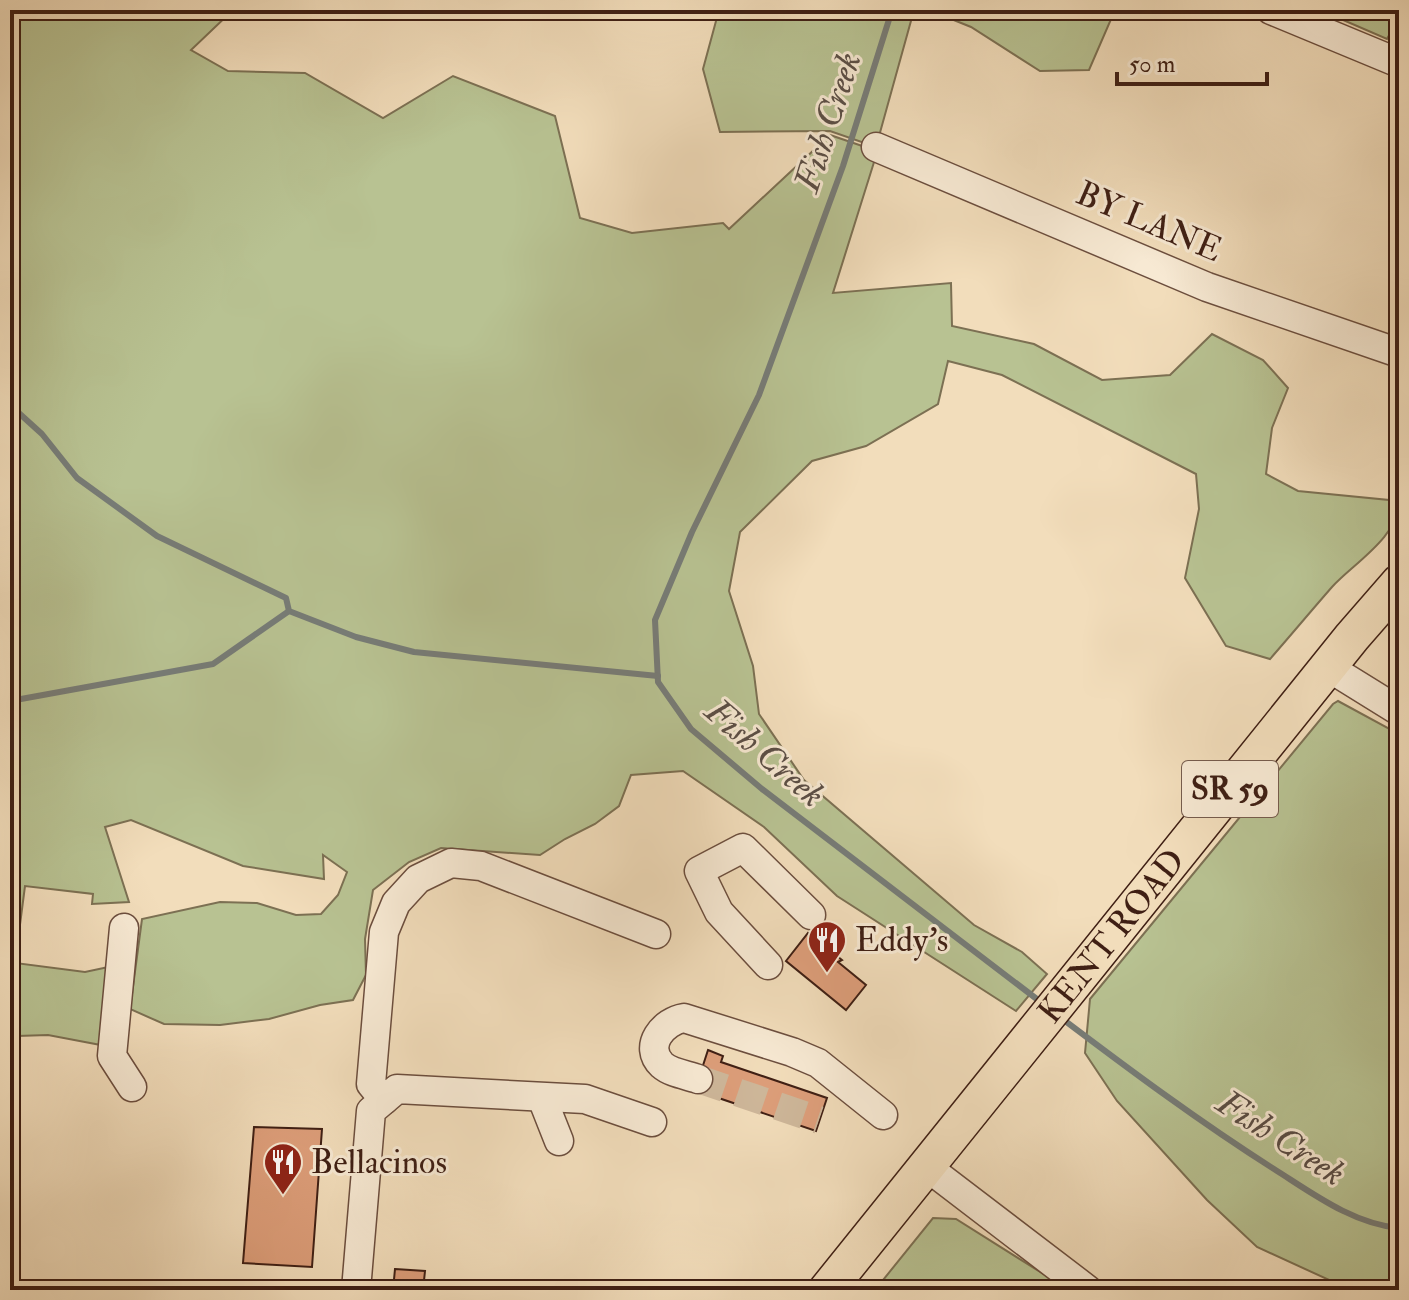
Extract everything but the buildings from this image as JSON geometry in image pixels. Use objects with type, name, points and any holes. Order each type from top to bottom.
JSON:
[{"type":"main road","name":"KENT ROAD","points":[[827,1290],[1399,583]]},
{"type":"street","points":[[1271,10],[1399,63]]},
{"type":"street","name":"BY LANE","points":[[876,147],[1207,287],[1399,353]]},
{"type":"street","points":[[1328,667],[1399,711]]},
{"type":"street","points":[[768,965],[719,912],[699,871],[743,848],[811,915]]},
{"type":"street","points":[[384,1100],[371,1084],[384,932],[396,903],[418,879],[451,863],[481,866],[656,934]]},
{"type":"street","points":[[124,928],[112,1056],[132,1087]]},
{"type":"street","points":[[698,1079],[663,1066],[656,1058],[656,1038],[662,1027],[673,1019],[684,1018],[818,1063],[883,1115]]},
{"type":"street","points":[[356,1290],[371,1111],[397,1089],[585,1099],[652,1122]]},
{"type":"street","points":[[542,1098],[559,1141]]},
{"type":"street","points":[[927,1167],[1088,1290]]},
{"type":"green space","points":[[10,10],[233,10],[191,50],[228,71],[305,73],[383,118],[453,76],[555,116],[580,218],[632,233],[723,223],[729,229],[830,135],[874,150],[875,159],[833,293],[951,283],[952,326],[1034,344],[1102,380],[1170,375],[1212,334],[1263,360],[1288,388],[1272,428],[1266,474],[1298,491],[1399,501],[1397,514],[1384,538],[1332,587],[1270,659],[1226,646],[1185,578],[1199,509],[1196,474],[1002,375],[948,361],[938,404],[866,446],[812,461],[740,532],[729,591],[753,666],[759,714],[804,780],[974,925],[1022,952],[1047,974],[1016,1011],[837,896],[764,827],[683,771],[631,775],[619,806],[595,824],[540,855],[441,848],[409,862],[373,890],[365,939],[366,975],[353,1000],[320,1005],[269,1019],[220,1025],[164,1024],[130,1009],[142,919],[220,902],[257,903],[296,915],[321,914],[338,895],[347,872],[323,855],[324,879],[243,866],[131,820],[105,827],[129,902],[92,904],[93,894],[25,886],[15,963],[85,972],[113,966],[106,1046],[48,1035],[17,1036],[10,1032]]},
{"type":"green space","points":[[719,10],[914,10],[876,147],[830,131],[720,132],[703,69]]},
{"type":"green space","points":[[929,10],[1115,10],[1089,70],[1040,71],[971,27]]},
{"type":"green space","points":[[1320,10],[1399,10],[1399,17],[1387,39]]},
{"type":"green space","points":[[1338,701],[1399,734],[1399,1290],[1351,1290],[1257,1247],[1207,1200],[1117,1101],[1085,1053],[1090,999]]},
{"type":"green space","points":[[933,1218],[956,1219],[1069,1290],[875,1290]]},
{"type":"waterway","name":"Fish Creek","points":[[892,10],[843,166],[759,395],[692,532],[655,620],[658,682],[691,729],[762,789],[1042,1003]]},
{"type":"waterway","points":[[10,405],[42,434],[77,478],[157,536],[286,598],[289,611],[356,637],[414,652],[658,676]]},
{"type":"waterway","points":[[10,701],[213,664],[289,611]]},
{"type":"waterway","name":"Fish Creek","points":[[1060,1017],[1192,1114],[1318,1197],[1349,1214],[1399,1228]]},
{"type":"tunnel","points":[[698,1079],[819,1120]]},
{"type":"place","name":"Eddy's","points":[[827,974]]},
{"type":"place","name":"Bellacinos","points":[[283,1196]]}]
